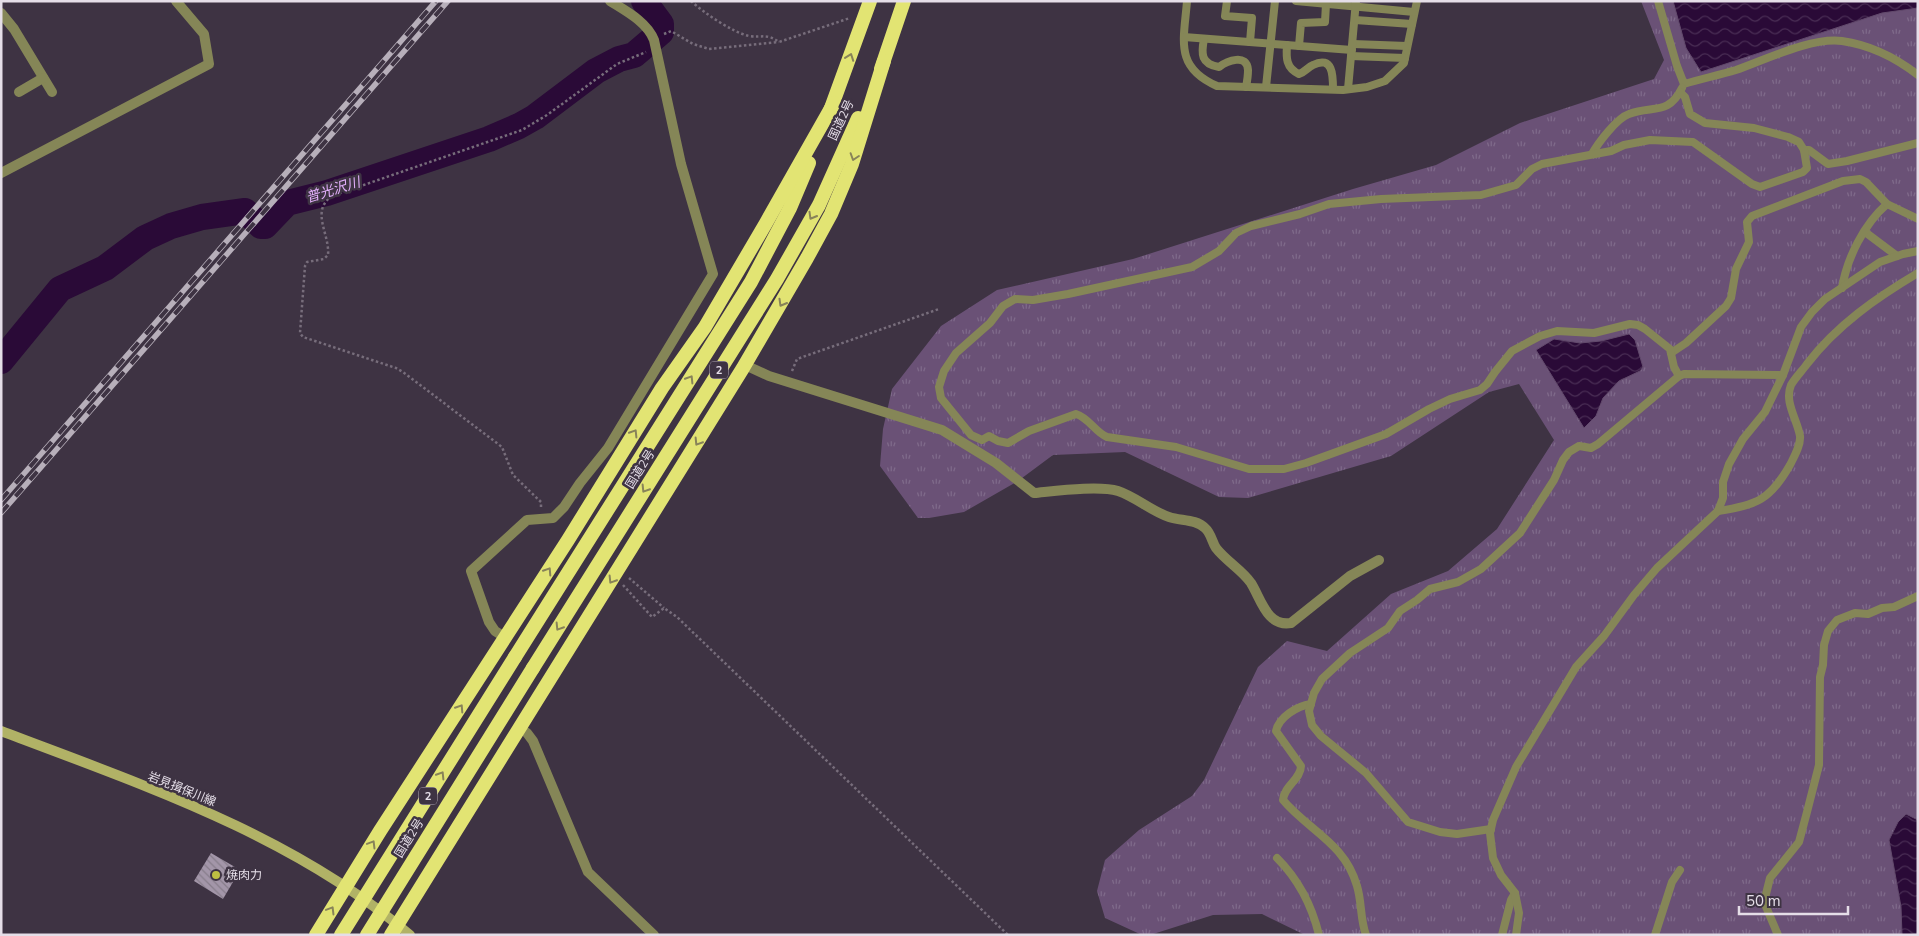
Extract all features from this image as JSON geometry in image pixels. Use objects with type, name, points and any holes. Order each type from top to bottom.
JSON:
[{"type":"highway","name":"国道2号","points":[[341,935],[751,282],[790,208],[834,103],[870,1]]},
{"type":"highway","name":"国道2号","points":[[367,935],[777,279],[819,205],[884,61],[904,1]]},
{"type":"highway","points":[[394,929],[745,365],[807,258],[831,214],[852,164],[884,61]]},
{"type":"highway","points":[[316,935],[380,830],[506,638],[652,405],[705,327],[834,103]]},
{"type":"main road","name":"岩見揖保川線","points":[[1,731],[202,809],[260,838],[346,886],[394,929],[410,935]]},
{"type":"street","points":[[1,173],[209,64],[204,34],[176,1]]},
{"type":"street","points":[[506,638],[495,631],[489,622],[472,571],[527,520],[553,518],[564,507],[580,483],[608,448],[713,274],[681,164],[654,39],[631,15],[610,1]]},
{"type":"street","points":[[1,13],[14,29],[52,92]]},
{"type":"street","points":[[19,92],[43,78]]},
{"type":"street","points":[[745,365],[756,372],[942,430],[996,463],[1034,492],[1089,489],[1117,490],[1169,517],[1195,522],[1206,528],[1215,547],[1251,583],[1261,605],[1268,614],[1284,624],[1291,623],[1350,576],[1379,560]]},
{"type":"street","points":[[638,397],[652,405]]},
{"type":"street","points":[[520,728],[528,733],[533,741],[588,872],[654,935]]},
{"type":"lane","points":[[1187,1],[1184,37],[1187,62],[1197,74],[1216,86],[1332,89],[1367,87],[1385,80],[1404,63],[1416,1]]},
{"type":"lane","points":[[1227,1],[1225,16],[1252,18],[1250,42]]},
{"type":"lane","points":[[1266,87],[1275,1]]},
{"type":"lane","points":[[1296,1],[1356,4],[1414,12]]},
{"type":"lane","points":[[1592,154],[1597,144],[1628,114],[1665,108],[1676,99],[1684,84],[1658,1]]},
{"type":"lane","points":[[1299,46],[1301,23],[1325,22],[1326,4]]},
{"type":"lane","points":[[1348,89],[1356,4]]},
{"type":"lane","points":[[1355,20],[1412,24]]},
{"type":"lane","points":[[1184,37],[1352,50],[1405,58]]},
{"type":"lane","points":[[1204,39],[1202,52],[1205,60],[1209,63],[1219,67],[1232,59],[1241,60],[1245,63],[1248,68],[1246,87]]},
{"type":"lane","points":[[1684,84],[1737,70],[1785,51],[1825,42],[1842,41],[1881,52],[1918,75]]},
{"type":"lane","points":[[1287,45],[1286,61],[1294,72],[1299,74],[1321,62],[1330,66],[1333,73],[1332,89]]},
{"type":"lane","points":[[1352,50],[1408,46]]},
{"type":"lane","points":[[1679,376],[1674,367],[1672,353],[1666,345],[1638,325],[1630,324],[1594,333],[1557,331],[1540,336],[1512,351],[1488,384],[1480,390],[1450,399],[1386,434],[1306,464],[1284,469],[1249,469],[1176,447],[1103,436],[1082,416],[1076,414],[1029,431],[1008,443],[998,442],[989,436],[982,440],[971,435],[941,398],[939,387],[944,372],[956,353],[990,322],[1003,306],[1016,299],[1033,300],[1068,294],[1192,267],[1219,251],[1236,233],[1251,226],[1300,214],[1329,204],[1381,199],[1482,195],[1516,185],[1532,170],[1542,164],[1650,140],[1693,142],[1752,184],[1760,187],[1803,172],[1806,168],[1804,150],[1800,142],[1754,128],[1705,123],[1690,114],[1684,97],[1680,92]]},
{"type":"lane","points":[[1804,150],[1809,150],[1828,164],[1918,143]]},
{"type":"lane","points":[[1672,353],[1686,343],[1726,306],[1731,298],[1736,269],[1749,242],[1747,222],[1752,216],[1843,181],[1860,178],[1887,204],[1918,219]]},
{"type":"lane","points":[[1842,288],[1844,272],[1850,257],[1877,212],[1887,204]]},
{"type":"lane","points":[[1865,232],[1897,256]]},
{"type":"lane","points":[[1516,935],[1520,913],[1515,893],[1501,875],[1493,858],[1491,829],[1516,767],[1576,667],[1604,636],[1634,595],[1657,568],[1718,511],[1723,498],[1724,482],[1729,464],[1743,440],[1765,412],[1783,376],[1801,326],[1826,299],[1880,262],[1918,251]]},
{"type":"lane","points":[[1718,511],[1744,507],[1768,495],[1783,478],[1794,457],[1800,438],[1788,395],[1792,384],[1823,344],[1844,324],[1885,293],[1918,273]]},
{"type":"lane","points":[[1491,829],[1457,834],[1440,832],[1408,822],[1366,773],[1321,736],[1312,725],[1309,711],[1314,693],[1322,679],[1350,653],[1388,628],[1400,611],[1430,589],[1458,582],[1481,569],[1520,533],[1554,480],[1563,460],[1570,452],[1580,446],[1591,448],[1598,444],[1679,376],[1684,374],[1783,376]]},
{"type":"lane","points":[[1778,935],[1764,902],[1770,878],[1799,842],[1818,765],[1820,677],[1824,645],[1828,631],[1836,620],[1844,616],[1855,613],[1868,614],[1882,608],[1894,607],[1918,596]]},
{"type":"lane","points":[[1311,704],[1302,705],[1282,719],[1277,727],[1276,731],[1301,766],[1298,774],[1283,794],[1283,800],[1291,810],[1323,835],[1347,864],[1357,885],[1361,918],[1366,935]]},
{"type":"lane","points":[[1277,858],[1288,868],[1309,905],[1319,935]]},
{"type":"lane","points":[[1654,935],[1672,882],[1680,870]]},
{"type":"lane","points":[[1502,935],[1511,900],[1515,893]]},
{"type":"path","points":[[691,1],[736,30],[750,36],[771,36],[779,42]]},
{"type":"path","points":[[535,519],[541,502],[513,475],[502,447],[396,368],[303,337],[300,333],[305,266],[307,262],[324,259],[328,255],[321,209],[325,201],[332,196],[522,130],[547,115],[616,64],[643,53],[654,39],[666,32],[671,31],[693,44],[709,49],[779,42],[852,17],[864,20]]},
{"type":"path","points":[[790,383],[792,370],[797,359],[939,309]]},
{"type":"path","points":[[613,578],[623,585],[652,617],[664,608]]},
{"type":"path","points":[[629,578],[677,617],[1008,935]]},
{"type":"green space","points":[[1641,1],[1918,1],[1918,935],[1305,935],[1262,914],[1213,915],[1150,935],[1142,935],[1105,918],[1097,891],[1105,860],[1139,830],[1192,796],[1204,780],[1258,667],[1287,641],[1327,651],[1391,594],[1448,571],[1497,529],[1554,440],[1519,384],[1489,392],[1391,456],[1248,498],[1219,497],[1125,452],[1053,455],[1018,481],[964,512],[918,518],[880,466],[883,429],[892,389],[941,326],[997,290],[1133,259],[1353,189],[1436,165],[1520,123],[1654,79],[1664,60]]},
{"type":"water","points":[[1673,1],[1918,1],[1918,8],[1882,13],[1701,72],[1686,48]]},
{"type":"water","points":[[1629,334],[1635,340],[1643,367],[1640,371],[1619,381],[1603,398],[1596,416],[1584,428],[1536,350],[1554,339],[1580,343],[1601,341]]},
{"type":"water","points":[[1906,814],[1918,820],[1918,935],[1902,935],[1901,907],[1889,840],[1898,822]]},
{"type":"building","points":[[211,853],[240,870],[223,899],[194,881]]},
{"type":"waterway","name":"普光沢川","points":[[1,361],[60,289],[105,268],[145,238],[171,226],[202,217],[245,211],[261,226],[265,226],[287,203],[327,193],[489,139],[519,126],[535,117],[596,71],[619,59],[634,55],[661,32],[661,24],[644,1]]},
{"type":"railway","points":[[1,500],[436,1]]},
{"type":"railway","points":[[1,513],[448,1]]},
{"type":"place","name":"焼肉力","points":[[216,875]]}]
